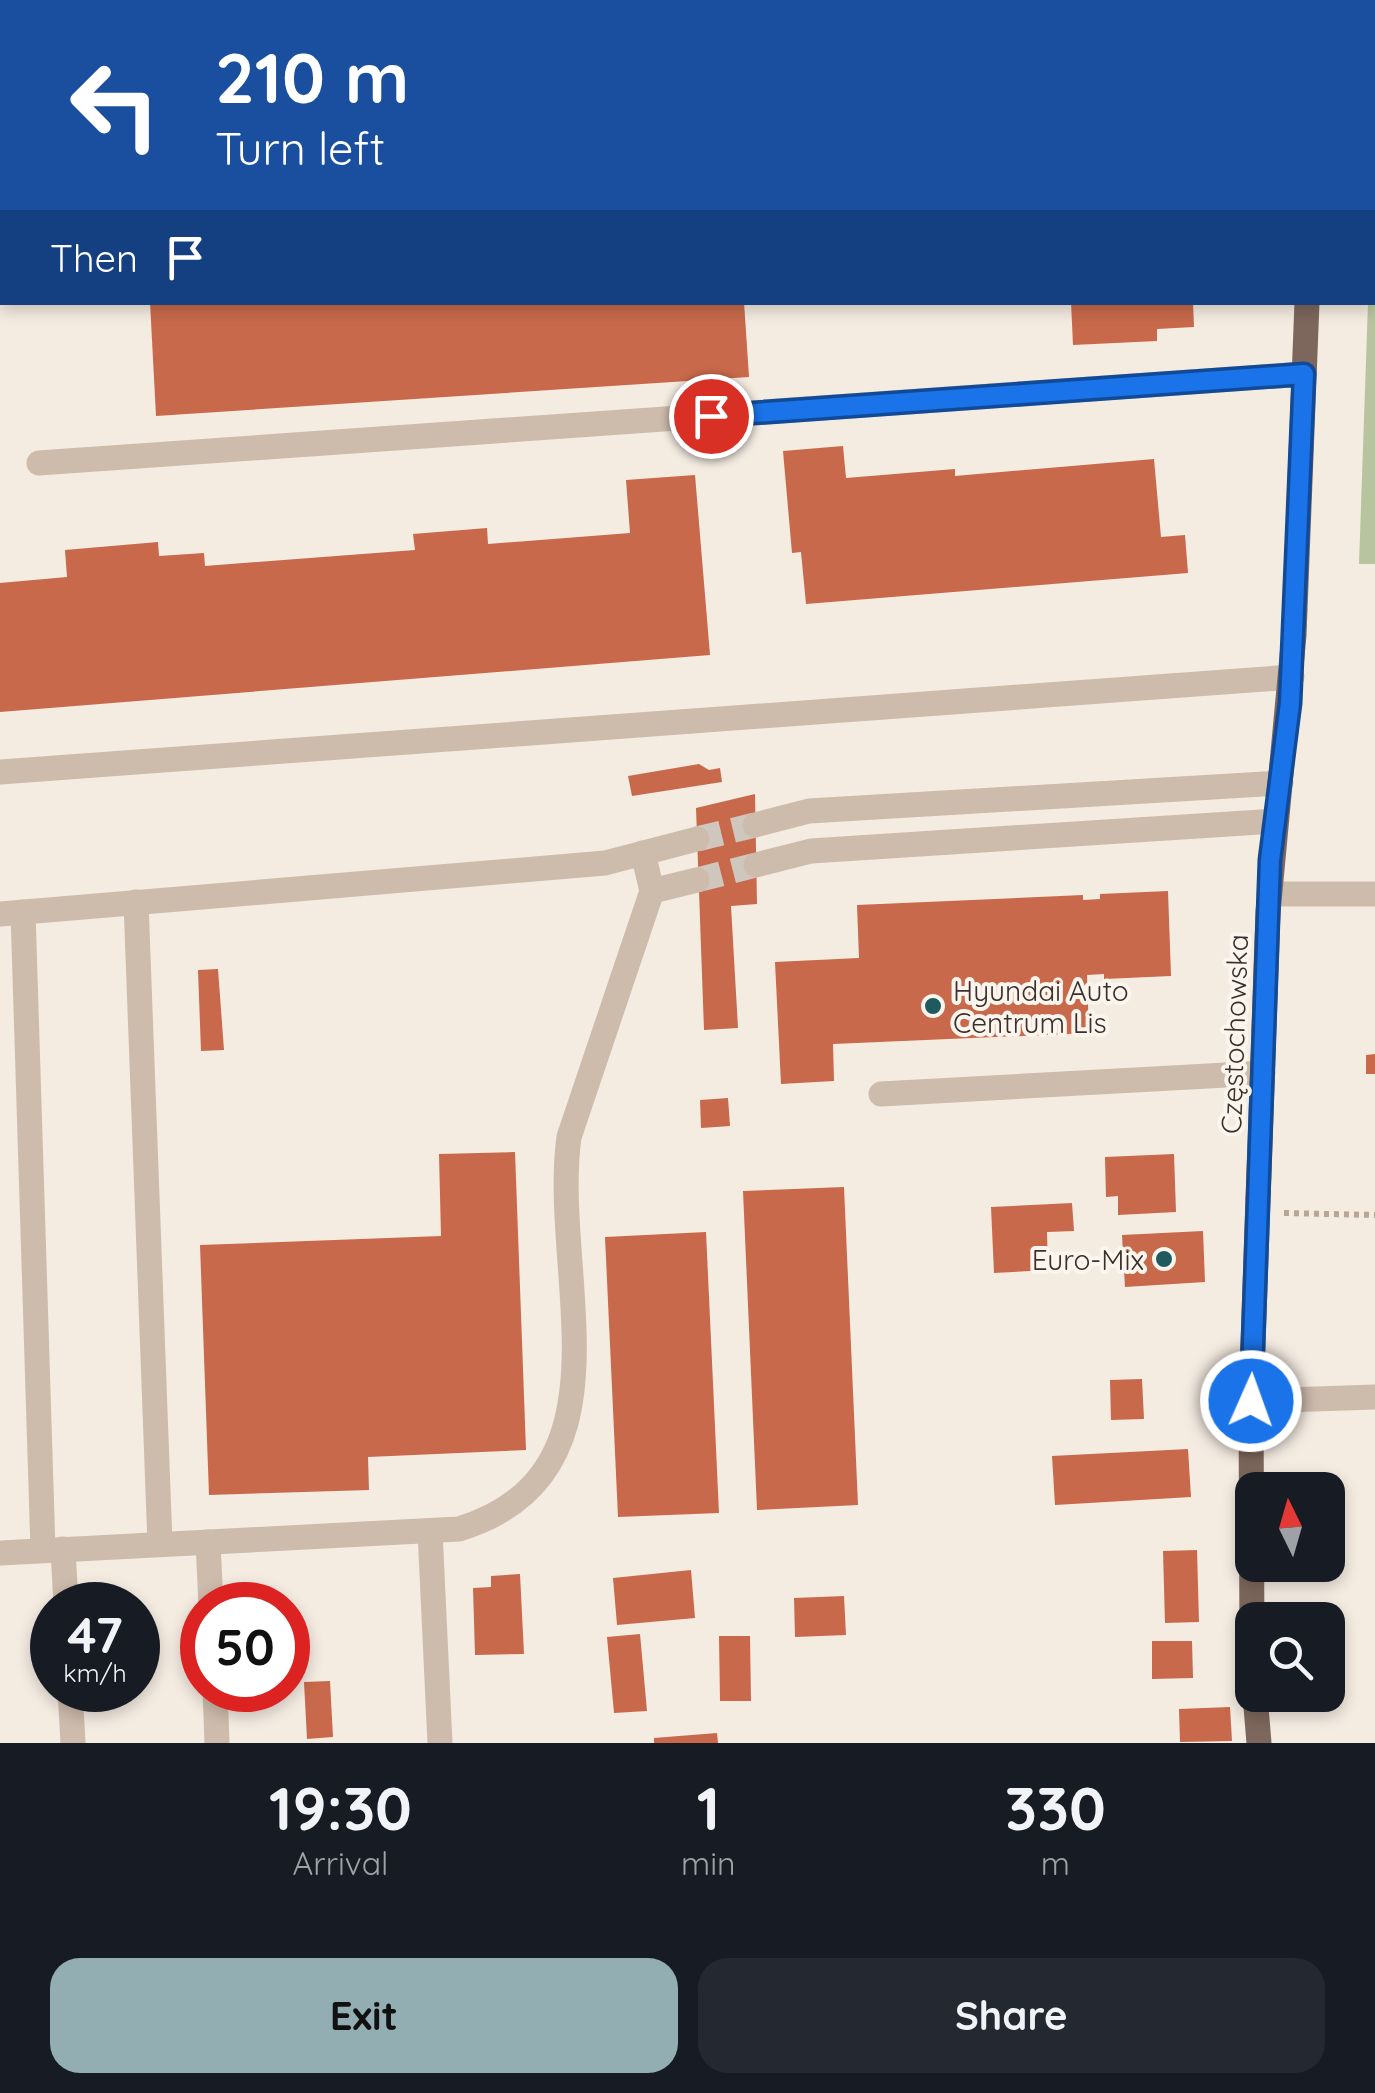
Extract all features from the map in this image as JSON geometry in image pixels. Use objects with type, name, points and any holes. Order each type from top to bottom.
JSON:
[{"type":"main road","name":"Częstochowska","points":[[1252,1602],[1251,1401],[1269,894],[1292,677],[1307,305]]},
{"type":"main road","points":[[1257,1712],[1258,1743]]},
{"type":"lane","points":[[39,464],[1304,374]]},
{"type":"lane","points":[[0,772],[1292,677]]},
{"type":"lane","points":[[755,825],[809,811],[1282,783]]},
{"type":"lane","points":[[756,865],[811,851],[1276,820]]},
{"type":"lane","points":[[61,1582],[53,1550],[12,913],[605,862],[697,840]]},
{"type":"lane","points":[[0,1552],[459,1529],[494,1518],[527,1494],[554,1460],[571,1419],[574,1377],[563,1176],[568,1137],[652,892],[643,853]]},
{"type":"lane","points":[[652,892],[697,880]]},
{"type":"lane","points":[[1269,894],[1375,894]]},
{"type":"lane","points":[[136,902],[160,1544]]},
{"type":"lane","points":[[881,1094],[1263,1073]]},
{"type":"lane","points":[[1251,1401],[1375,1397]]},
{"type":"lane","points":[[430,1530],[440,1743]]},
{"type":"lane","points":[[208,1542],[210,1582]]},
{"type":"lane","points":[[71,1712],[73,1743]]},
{"type":"lane","points":[[216,1712],[218,1743]]},
{"type":"path","points":[[1258,1212],[1375,1214]]},
{"type":"green space","points":[[1368,305],[1375,305],[1375,564],[1359,564]]},
{"type":"building","points":[[150,305],[744,305],[749,377],[156,416]]},
{"type":"building","points":[[1071,305],[1193,305],[1194,327],[1157,329],[1157,341],[1073,345]]},
{"type":"building","points":[[843,446],[846,478],[955,469],[955,476],[1154,459],[1161,537],[1185,535],[1188,573],[806,604],[801,552],[792,553],[783,451]]},
{"type":"building","points":[[695,475],[710,655],[0,712],[0,583],[67,577],[65,550],[158,542],[159,556],[204,553],[205,566],[415,550],[413,534],[487,528],[488,544],[630,533],[626,480]]},
{"type":"building","points":[[699,764],[709,770],[720,768],[722,782],[632,796],[628,776]]},
{"type":"building","points":[[755,794],[757,904],[731,906],[738,1028],[704,1030],[696,808]]},
{"type":"building","name":"Hyundai Auto Centrum Lis","points":[[1168,891],[1171,976],[1104,979],[1104,974],[1087,975],[1089,1033],[833,1044],[834,1081],[781,1084],[775,962],[859,958],[857,905],[1083,895],[1083,900],[1100,899],[1100,894]]},
{"type":"building","points":[[218,969],[224,1050],[201,1051],[198,970]]},
{"type":"building","points":[[1375,1054],[1375,1074],[1366,1074],[1366,1055]]},
{"type":"building","points":[[728,1098],[730,1126],[701,1128],[700,1100]]},
{"type":"building","points":[[515,1152],[526,1450],[368,1457],[369,1490],[209,1495],[200,1245],[441,1236],[439,1154]]},
{"type":"building","points":[[1174,1154],[1176,1212],[1118,1215],[1118,1196],[1106,1197],[1105,1157]]},
{"type":"building","points":[[844,1187],[858,1505],[757,1510],[743,1191]]},
{"type":"building","points":[[1072,1203],[1074,1231],[1047,1232],[1048,1270],[994,1273],[991,1207]]},
{"type":"building","name":"Euro-Mix","points":[[1203,1231],[1205,1282],[1125,1287],[1122,1235]]},
{"type":"building","points":[[706,1232],[719,1513],[618,1517],[605,1237]]},
{"type":"building","points":[[1142,1379],[1144,1419],[1111,1420],[1110,1380]]},
{"type":"building","points":[[1188,1449],[1191,1497],[1055,1505],[1052,1456]]},
{"type":"building","points":[[1197,1550],[1199,1622],[1165,1623],[1163,1551]]},
{"type":"building","points":[[691,1570],[695,1618],[617,1625],[613,1578]]},
{"type":"building","points":[[520,1574],[524,1654],[475,1655],[473,1588],[491,1587],[491,1576]]},
{"type":"building","points":[[844,1596],[846,1635],[795,1637],[794,1598]]},
{"type":"building","points":[[640,1634],[647,1711],[614,1713],[607,1637]]},
{"type":"building","points":[[719,1636],[750,1636],[751,1701],[720,1701]]},
{"type":"building","points":[[1152,1641],[1192,1641],[1193,1678],[1152,1679]]},
{"type":"building","points":[[330,1681],[333,1737],[307,1739],[310,1682]]},
{"type":"building","points":[[1230,1707],[1232,1741],[1180,1742],[1179,1709]]},
{"type":"building","points":[[717,1733],[718,1743],[654,1743],[654,1738]]},
{"type":"tunnel","points":[[697,839],[755,825]]},
{"type":"tunnel","points":[[697,880],[756,865]]},
{"type":"place","name":"Hyundai Auto Centrum Lis","points":[[933,1006]]},
{"type":"place","name":"Euro-Mix","points":[[1164,1259]]},
{"type":"route","points":[[711,416],[1304,374],[1290,703],[1270,860],[1251,1401]]}]
